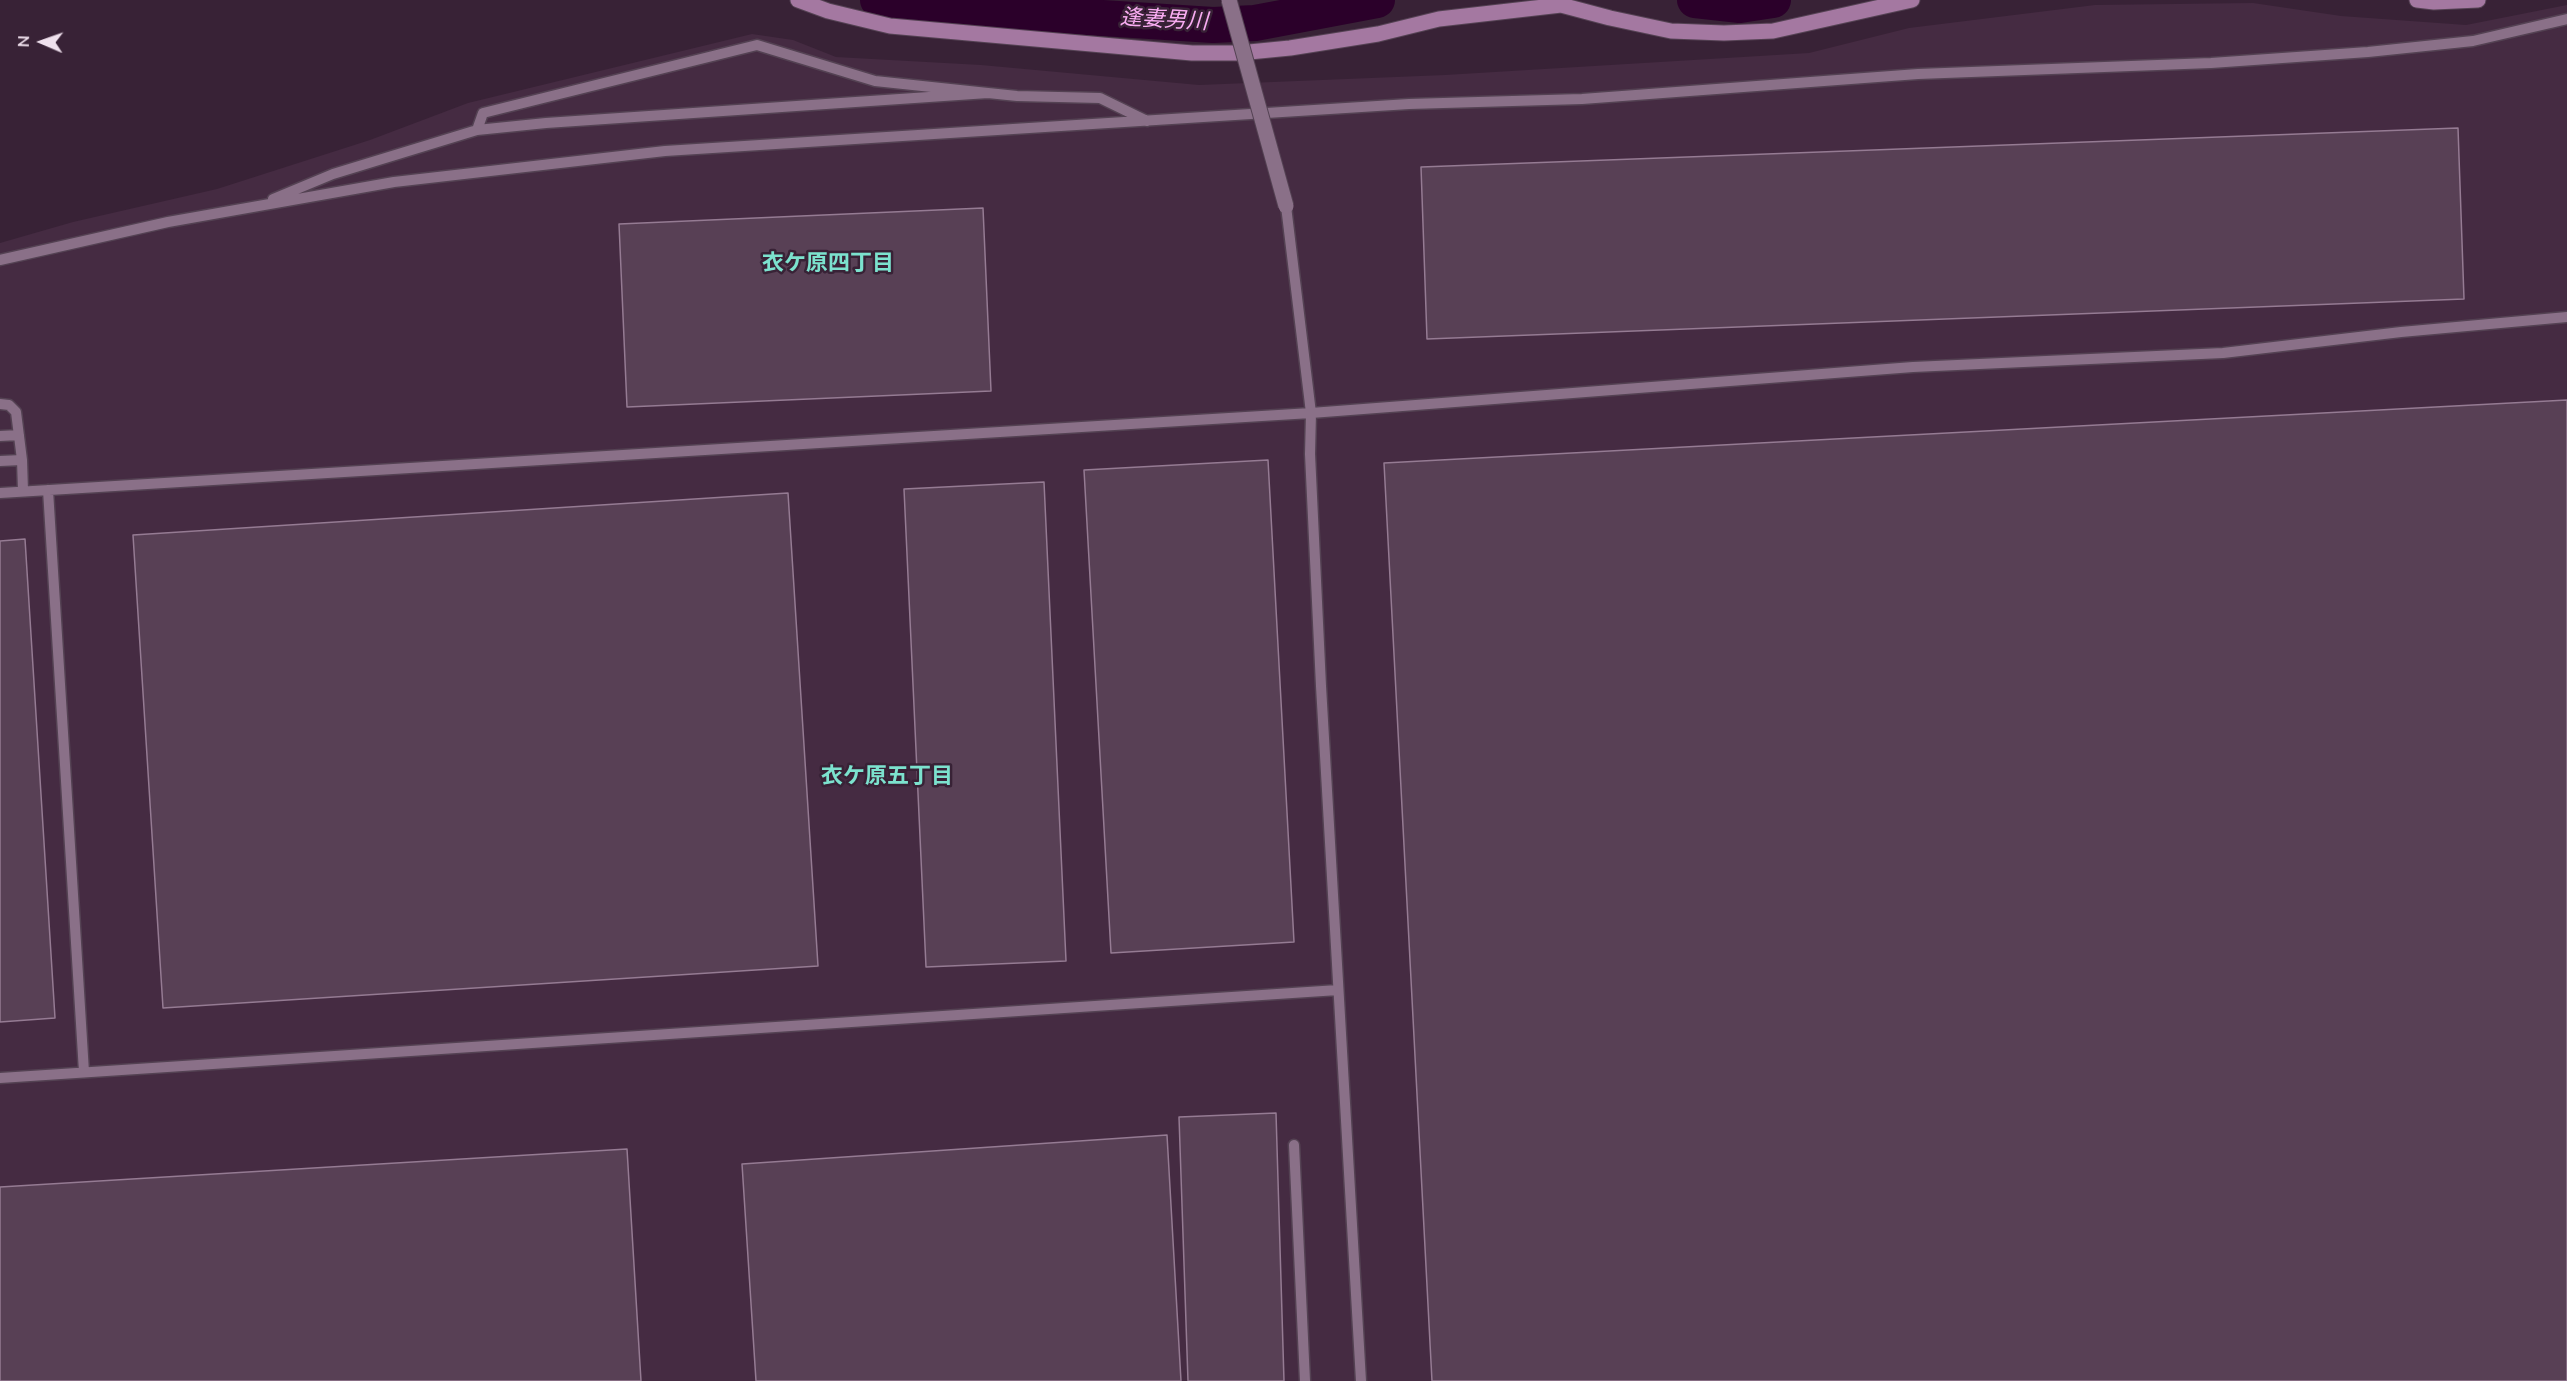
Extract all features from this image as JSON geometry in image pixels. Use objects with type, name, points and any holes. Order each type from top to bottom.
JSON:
[{"type":"street","points":[[798,0],[828,11],[890,26],[1192,53],[1239,53],[1290,48],[1378,34],[1439,19],[1561,3],[1671,31],[1724,33],[1773,31],[1912,0]]},
{"type":"street","points":[[1229,0],[1286,206]]},
{"type":"street","points":[[2416,0],[2434,2],[2478,0]]},
{"type":"lane","points":[[0,260],[168,222],[394,183],[665,151],[1409,104],[1582,99],[1918,74],[2211,63],[2368,52],[2473,41],[2567,19]]},
{"type":"lane","points":[[477,130],[483,113],[757,45],[875,81],[1017,96],[1100,98],[1147,121]]},
{"type":"lane","points":[[256,206],[333,174],[477,130],[546,123],[988,93]]},
{"type":"lane","points":[[1286,206],[1311,413],[1310,454],[1361,1381]]},
{"type":"lane","points":[[0,493],[1311,413],[1912,367],[2223,353],[2401,332],[2567,317]]},
{"type":"lane","points":[[0,404],[9,405],[16,412],[24,491]]},
{"type":"lane","points":[[0,436],[18,435]]},
{"type":"lane","points":[[0,461],[22,460]]},
{"type":"lane","points":[[48,490],[84,1072]]},
{"type":"lane","points":[[0,1078],[1338,990]]},
{"type":"lane","points":[[1294,1145],[1305,1381]]},
{"type":"shaded area","points":[[2253,3],[2341,16],[2466,25],[2567,5],[2567,1381],[0,1381],[0,243],[73,222],[217,189],[370,140],[468,103],[752,34],[793,40],[836,57],[981,65],[1199,85],[1445,75],[1809,53],[1909,28],[2095,5]]},
{"type":"building","points":[[2458,128],[2464,299],[1427,339],[1421,167]]},
{"type":"building","points":[[983,208],[991,391],[627,407],[619,224]]},
{"type":"building","points":[[2567,400],[2567,1381],[1432,1381],[1384,463]]},
{"type":"building","points":[[1268,460],[1294,942],[1111,953],[1084,470]]},
{"type":"building","points":[[1044,482],[1066,961],[926,967],[904,489]]},
{"type":"building","points":[[788,493],[818,966],[163,1008],[133,535]]},
{"type":"building","points":[[25,539],[55,1018],[0,1022],[0,541]]},
{"type":"building","points":[[1276,1113],[1284,1381],[1188,1381],[1179,1117]]},
{"type":"building","points":[[1167,1135],[1181,1381],[756,1381],[742,1164]]},
{"type":"building","points":[[627,1149],[641,1381],[0,1381],[0,1187]]},
{"type":"waterway","name":"逢妻男川","points":[[878,0],[884,3],[943,11],[977,10],[1213,25],[1255,23],[1377,0]]},
{"type":"waterway","name":"逢妻男川","points":[[1695,0],[1740,5],[1773,0]]},
{"type":"district","name":"衣ケ原四丁目","points":[[828,265]]},
{"type":"district","name":"衣ケ原五丁目","points":[[887,778]]}]
